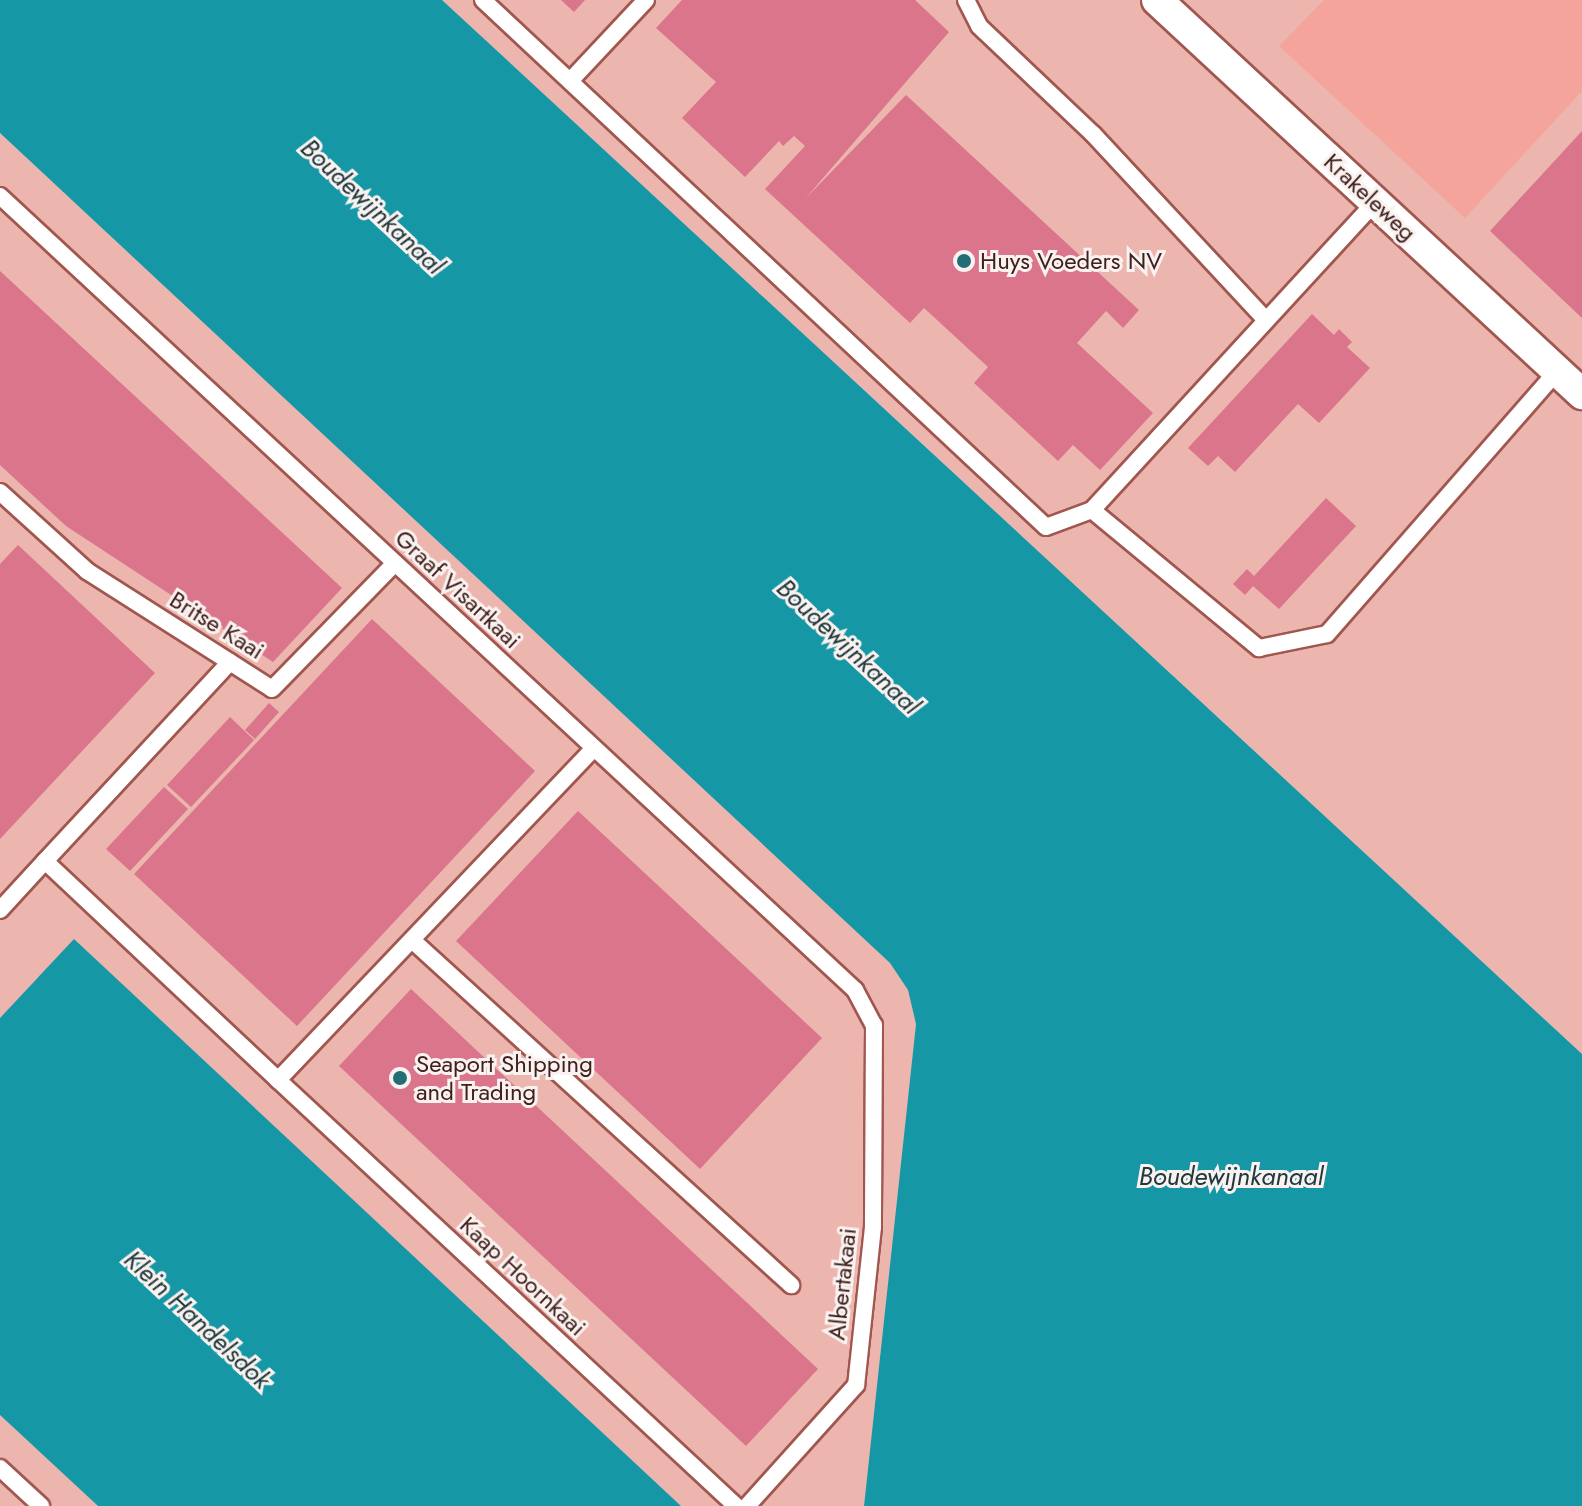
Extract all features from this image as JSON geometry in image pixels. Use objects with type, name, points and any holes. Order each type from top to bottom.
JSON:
[{"type":"street","name":"Krakeleweg","points":[[1157,0],[1582,394]]},
{"type":"lane","points":[[483,0],[1046,527],[1092,510],[1375,202]]},
{"type":"lane","points":[[570,81],[646,0]]},
{"type":"lane","points":[[966,0],[979,26],[1093,134],[1266,320]]},
{"type":"lane","name":"Graaf Visartkaai","points":[[0,196],[855,990],[874,1025]]},
{"type":"lane","points":[[1092,510],[1259,648],[1327,634],[1557,371]]},
{"type":"lane","name":"Britse Kaai","points":[[0,492],[87,571],[272,689],[395,563]]},
{"type":"lane","points":[[0,910],[230,662]]},
{"type":"lane","points":[[278,1080],[594,748]]},
{"type":"lane","name":"Kaap Hoornkaai","points":[[45,861],[736,1506]]},
{"type":"lane","points":[[412,940],[791,1285]]},
{"type":"lane","name":"Albertakaai","points":[[747,1506],[856,1385],[873,1227],[874,1025]]},
{"type":"lane","points":[[0,1468],[41,1506]]},
{"type":"shaded area","points":[[442,0],[1582,0],[1582,1054],[1166,669]]},
{"type":"shaded area","points":[[1324,0],[1582,0],[1582,91],[1465,218],[1279,46]]},
{"type":"shaded area","points":[[0,133],[890,963],[908,990],[916,1024],[864,1506],[681,1506],[74,940],[0,1018]]},
{"type":"shaded area","points":[[0,1415],[98,1506],[0,1506]]},
{"type":"water","name":"Boudewijnkanaal","points":[[0,0],[442,0],[1582,1054],[1582,1506],[864,1506],[916,1024],[908,990],[890,963],[0,133]]},
{"type":"water","name":"Klein Handelsdok","points":[[74,939],[681,1506],[98,1506],[0,1415],[0,1018]]},
{"type":"building","points":[[561,0],[585,0],[574,12]]},
{"type":"building","name":"Huys Voeders NV","points":[[682,0],[915,0],[949,32],[805,199],[906,95],[1139,310],[1123,328],[1106,311],[1077,343],[1153,413],[1100,470],[1073,445],[1058,461],[974,383],[988,367],[924,308],[910,323],[765,189],[805,146],[794,136],[783,146],[779,141],[745,177],[682,118],[716,82],[656,28]]},
{"type":"building","points":[[1582,131],[1582,318],[1490,231]]},
{"type":"building","points":[[0,271],[342,588],[273,662],[66,526],[0,465]]},
{"type":"building","points":[[1312,314],[1334,335],[1339,329],[1352,342],[1347,347],[1370,368],[1319,423],[1298,404],[1235,472],[1218,456],[1208,466],[1188,448]]},
{"type":"building","points":[[1326,498],[1356,526],[1279,609],[1253,586],[1245,595],[1233,584],[1247,569],[1254,576]]},
{"type":"building","points":[[18,545],[155,673],[0,839],[0,564]]},
{"type":"building","points":[[372,619],[535,771],[297,1026],[134,874]]},
{"type":"building","points":[[269,703],[279,712],[255,739],[245,730]]},
{"type":"building","points":[[230,717],[254,740],[191,807],[167,785]]},
{"type":"building","points":[[164,787],[188,809],[130,871],[106,849]]},
{"type":"building","points":[[578,811],[822,1038],[700,1169],[456,941]]},
{"type":"building","points":[[411,989],[818,1369],[746,1446],[339,1066]]},
{"type":"place","name":"Huys Voeders NV","points":[[964,261]]},
{"type":"place","name":"Seaport Shipping and Trading","points":[[400,1078]]}]
